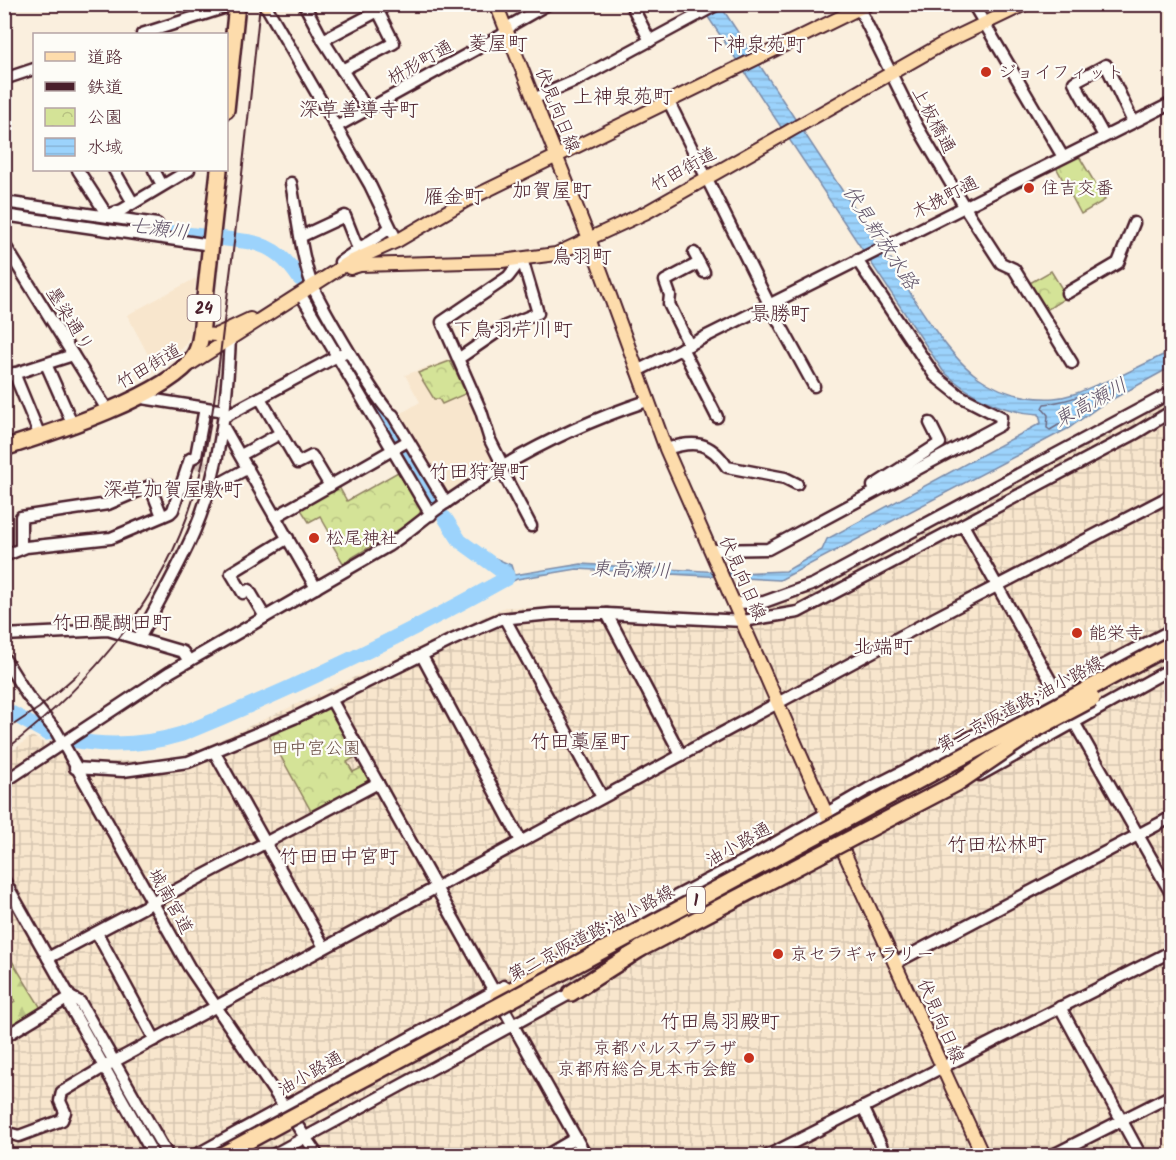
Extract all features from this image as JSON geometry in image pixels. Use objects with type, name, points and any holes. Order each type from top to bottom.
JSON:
[{"type":"highway","points":[[228,81],[236,4]]},
{"type":"highway","name":"24","points":[[182,369],[195,355],[201,334],[219,171]]},
{"type":"highway","name":"竹田街道","points":[[5,445],[40,436],[108,411],[182,369]]},
{"type":"highway","name":"第二京阪道路;油小路線","points":[[241,1155],[1038,722],[1172,644]]},
{"type":"highway","name":"第二京阪道路;油小路線","points":[[220,1155],[1038,722],[1172,656]]},
{"type":"highway","points":[[496,994],[618,935],[921,768],[971,743],[1038,722]]},
{"type":"highway","points":[[571,993],[640,949],[957,783],[1038,722]]},
{"type":"main road","name":"伏見向日線","points":[[496,4],[590,241],[666,450],[826,813],[983,1155]]},
{"type":"main road","name":"竹田街道","points":[[182,369],[313,287],[360,265],[522,260],[556,254],[590,241],[707,178],[891,72],[1025,4]]},
{"type":"main road","name":"竹田街道","points":[[333,276],[367,249],[397,241],[465,201],[740,69],[862,6]]},
{"type":"main road","points":[[367,249],[374,261],[380,265]]},
{"type":"main road","points":[[201,334],[216,335],[231,326],[268,314]]},
{"type":"street","points":[[145,33],[236,4]]},
{"type":"street","points":[[304,4],[323,40],[367,109]]},
{"type":"street","name":"枡形町通","points":[[336,127],[507,30],[548,4]]},
{"type":"street","points":[[632,4],[650,41]]},
{"type":"street","points":[[533,99],[650,41],[718,4]]},
{"type":"street","points":[[974,4],[1063,157]]},
{"type":"street","points":[[266,5],[370,185],[397,241]]},
{"type":"street","name":"上板橋通","points":[[862,6],[891,72],[964,206],[1000,263],[1014,269],[1072,363]]},
{"type":"street","points":[[323,40],[378,11],[394,43],[342,70]]},
{"type":"street","points":[[1104,136],[1074,82],[1107,65],[1133,122]]},
{"type":"street","points":[[4,79],[33,69]]},
{"type":"street","points":[[669,102],[769,304],[813,386]]},
{"type":"street","name":"木挽町通","points":[[637,371],[1172,103]]},
{"type":"street","points":[[79,171],[106,215]]},
{"type":"street","points":[[115,171],[133,203]]},
{"type":"street","points":[[155,171],[162,185]]},
{"type":"street","points":[[106,215],[133,203],[187,171]]},
{"type":"street","points":[[291,183],[313,287],[343,353]]},
{"type":"street","points":[[4,202],[157,224],[157,232]]},
{"type":"street","points":[[4,215],[212,240]]},
{"type":"street","points":[[302,236],[345,216],[356,244],[367,249],[390,228]]},
{"type":"street","points":[[1067,293],[1118,263],[1134,223]]},
{"type":"street","name":"墨染通り","points":[[4,244],[108,411]]},
{"type":"street","points":[[712,553],[768,549],[1000,425],[1001,417],[960,396],[935,375],[857,259]]},
{"type":"street","points":[[458,358],[506,326],[538,313],[522,260]]},
{"type":"street","points":[[522,260],[508,278],[442,322],[482,411],[490,440],[531,526]]},
{"type":"street","points":[[699,263],[665,281],[670,295],[669,304],[717,417]]},
{"type":"street","points":[[301,295],[343,353],[401,446],[446,503]]},
{"type":"street","points":[[4,556],[21,548],[111,538],[173,510],[201,466],[224,418],[230,338]]},
{"type":"street","points":[[224,418],[343,353]]},
{"type":"street","points":[[40,436],[9,375],[73,355]]},
{"type":"street","points":[[46,364],[73,425]]},
{"type":"street","points":[[735,603],[764,602],[814,584],[1172,392]]},
{"type":"street","points":[[136,397],[205,408],[224,418],[248,468],[316,588]]},
{"type":"street","points":[[260,398],[298,463],[312,456],[330,486]]},
{"type":"street","points":[[4,782],[189,661],[416,528],[446,503],[503,469],[598,418],[647,401]]},
{"type":"street","points":[[139,639],[194,532],[210,484],[201,466],[190,459],[196,456],[205,408]]},
{"type":"street","points":[[75,768],[123,771],[188,762],[215,753],[332,701],[470,631],[506,619],[552,614],[607,614],[743,621],[798,612],[1136,433],[1172,411]]},
{"type":"street","points":[[382,416],[393,415],[401,446],[431,515]]},
{"type":"street","points":[[855,503],[867,490],[940,443],[930,423]]},
{"type":"street","points":[[241,455],[281,433]]},
{"type":"street","points":[[666,450],[681,444],[702,445],[718,454],[727,467],[785,478],[797,484]]},
{"type":"street","points":[[275,517],[401,446]]},
{"type":"street","points":[[210,484],[217,485],[248,468]]},
{"type":"street","points":[[21,548],[21,517],[108,504],[150,486],[162,516]]},
{"type":"street","points":[[4,1132],[19,1136],[62,1120],[64,1113],[60,1101],[62,1092],[109,1065],[996,585],[1172,495]]},
{"type":"street","points":[[963,525],[1172,895]]},
{"type":"street","points":[[265,617],[249,590],[243,593],[231,573],[288,538]]},
{"type":"street","points":[[607,614],[681,755]]},
{"type":"street","points":[[506,619],[602,797]]},
{"type":"street","points":[[4,635],[108,630],[183,652],[189,661]]},
{"type":"street","name":"油小路通","points":[[194,1155],[435,1023],[496,994],[746,860],[826,813],[1172,630]]},
{"type":"street","points":[[422,656],[520,841]]},
{"type":"street","name":"城南宮道","points":[[4,658],[27,695],[47,717],[189,967],[318,1155]]},
{"type":"street","points":[[271,1155],[513,1023],[844,849],[1172,668]]},
{"type":"street","points":[[332,701],[586,1155]]},
{"type":"street","points":[[215,753],[324,947]]},
{"type":"street","points":[[48,958],[378,783]]},
{"type":"street","points":[[895,963],[1172,817]]},
{"type":"street","points":[[4,880],[9,896],[70,996],[70,1006],[168,1155]]},
{"type":"street","points":[[97,933],[155,1040]]},
{"type":"street","points":[[767,1155],[1172,951]]},
{"type":"street","points":[[4,1037],[70,996]]},
{"type":"street","points":[[1060,1007],[1142,1155]]},
{"type":"street","points":[[109,1065],[154,1155]]},
{"type":"street","points":[[1051,1155],[1172,1095]]},
{"type":"street","points":[[863,1107],[886,1155]]},
{"type":"street","points":[[545,1155],[576,1138]]},
{"type":"shaded area","points":[[196,278],[190,336],[183,348],[153,364],[127,315]]},
{"type":"shaded area","points":[[451,359],[464,382],[497,462],[448,492],[400,414],[420,402],[405,375]]},
{"type":"shaded area","points":[[1171,387],[1171,1155],[5,1155],[4,757],[32,736],[78,764],[181,758],[505,607],[755,616]]},
{"type":"green space","points":[[1077,153],[1105,200],[1081,214],[1055,165]]},
{"type":"green space","points":[[1051,271],[1067,297],[1045,311],[1028,284]]},
{"type":"green space","points":[[450,361],[467,393],[442,404],[439,399],[434,399],[418,373]]},
{"type":"green space","points":[[398,472],[421,510],[417,519],[343,563],[329,539],[332,537],[320,516],[309,522],[300,508],[338,485],[347,501]]},
{"type":"green space","name":"田中宮公園","points":[[326,706],[333,708],[359,755],[347,762],[353,772],[365,766],[372,778],[316,812],[311,811],[270,737],[270,732]]},
{"type":"green space","points":[[4,948],[41,1008],[5,1032],[5,1008],[15,1001],[5,983]]},
{"type":"water","points":[[700,5],[720,5],[888,260],[891,259],[938,335],[950,351],[978,377],[1011,394],[1054,398],[1070,395],[1114,379],[1171,351],[1171,367],[1100,406],[1069,428],[780,580],[577,569],[517,579],[495,590],[490,584],[500,574],[490,568],[495,558],[511,565],[514,575],[581,564],[738,573],[786,571],[822,550],[827,539],[1041,423],[1039,414],[1012,410],[987,402],[964,388],[943,371]]},
{"type":"waterway","name":"七瀬川","points":[[4,206],[153,230],[251,242],[267,247],[279,255],[300,279]]},
{"type":"waterway","name":"七瀬川","points":[[315,304],[331,329]]},
{"type":"waterway","name":"七瀬川","points":[[363,383],[435,502]]},
{"type":"waterway","name":"七瀬川","points":[[445,518],[460,541],[507,575]]},
{"type":"waterway","name":"東高瀬川","points":[[72,740],[100,744],[128,744],[155,741],[182,734],[347,661],[507,578]]},
{"type":"waterway","name":"東高瀬川","points":[[4,709],[47,733]]},
{"type":"tunnel","points":[[196,464],[207,466]]},
{"type":"railway","points":[[4,751],[68,696],[124,632],[168,561],[185,522],[204,459],[216,391],[241,188],[260,4]]},
{"type":"railway","points":[[4,731],[39,708],[80,672]]},
{"type":"place","name":"ジョイフィット","points":[[986,72]]},
{"type":"place","name":"住吉交番","points":[[1029,188]]},
{"type":"place","name":"松尾神社","points":[[314,538]]},
{"type":"place","name":"能栄寺","points":[[1077,633]]},
{"type":"place","name":"京セラギャラリー","points":[[778,954]]},
{"type":"place","name":"京都パルスプラザ 京都府総合見本市会館","points":[[749,1058]]},
{"type":"district","name":"菱屋町","points":[[498,43]]},
{"type":"district","name":"下神泉苑町","points":[[756,44]]},
{"type":"district","name":"上神泉苑町","points":[[623,96]]},
{"type":"district","name":"深草善導寺町","points":[[359,109]]},
{"type":"district","name":"加賀屋町","points":[[552,190]]},
{"type":"district","name":"雁金町","points":[[454,196]]},
{"type":"district","name":"鳥羽町","points":[[582,256]]},
{"type":"district","name":"景勝町","points":[[780,313]]},
{"type":"district","name":"下鳥羽芹川町","points":[[513,329]]},
{"type":"district","name":"竹田狩賀町","points":[[479,471]]},
{"type":"district","name":"深草加賀屋敷町","points":[[173,489]]},
{"type":"district","name":"竹田醍醐田町","points":[[112,622]]},
{"type":"district","name":"北端町","points":[[883,646]]},
{"type":"district","name":"竹田藁屋町","points":[[580,741]]},
{"type":"district","name":"竹田松林町","points":[[997,844]]},
{"type":"district","name":"竹田田中宮町","points":[[339,856]]},
{"type":"district","name":"竹田鳥羽殿町","points":[[720,1021]]},
{"type":"water label","name":"伏見新放水路","points":[[881,237]]}]
